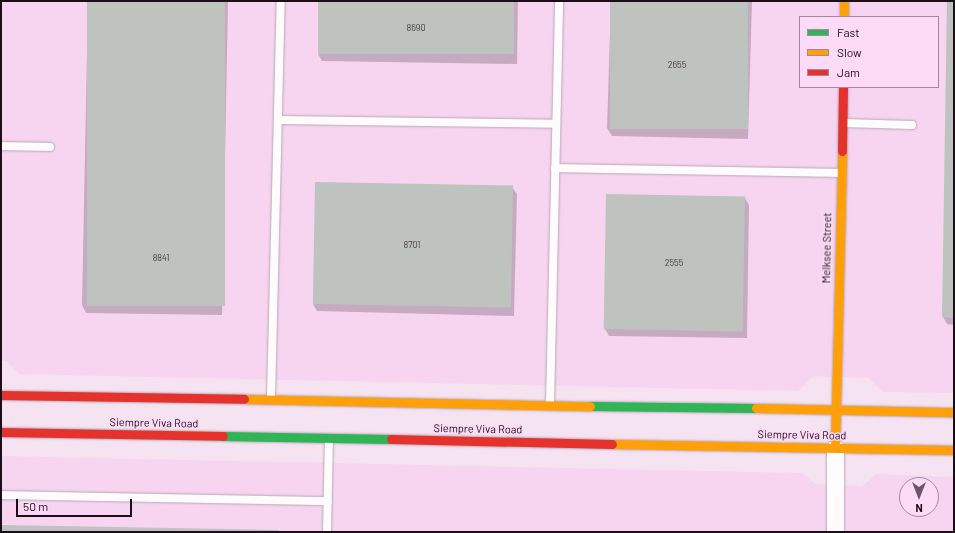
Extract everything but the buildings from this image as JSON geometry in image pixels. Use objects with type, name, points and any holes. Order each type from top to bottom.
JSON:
[{"type":"main road","points":[[844,1],[844,16]]},
{"type":"main road","name":"Melksee Street","points":[[835,448],[843,88]]},
{"type":"main road","points":[[1,395],[954,412]]},
{"type":"main road","name":"Siempre Viva Road","points":[[1,432],[954,450]]},
{"type":"street","points":[[835,448],[835,532]]},
{"type":"lane","points":[[271,400],[281,1]]},
{"type":"lane","points":[[550,405],[559,1]]},
{"type":"lane","points":[[279,120],[556,124]]},
{"type":"lane","points":[[842,123],[912,125]]},
{"type":"lane","points":[[1,146],[50,147]]},
{"type":"lane","points":[[555,168],[841,173]]},
{"type":"lane","points":[[327,532],[329,438]]},
{"type":"lane","points":[[1,495],[328,501]]},
{"type":"shaded area","points":[[1,1],[954,1],[954,393],[883,392],[869,378],[813,376],[798,391],[19,374],[6,361],[1,361]]},
{"type":"shaded area","points":[[1,456],[802,473],[815,484],[862,486],[877,474],[954,477],[954,532],[1,532]]},
{"type":"traffic: fast","points":[[590,406],[756,408]]},
{"type":"traffic: fast","points":[[223,436],[391,439]]},
{"type":"traffic: slow","points":[[844,1],[844,16]]},
{"type":"traffic: slow","points":[[835,448],[842,151]]},
{"type":"traffic: slow","points":[[244,399],[590,406]]},
{"type":"traffic: slow","points":[[756,408],[954,412]]},
{"type":"traffic: slow","points":[[612,444],[954,450]]},
{"type":"traffic: jam","points":[[842,151],[843,88]]},
{"type":"traffic: jam","points":[[1,395],[244,399]]},
{"type":"traffic: jam","points":[[1,432],[223,436]]},
{"type":"traffic: jam","points":[[391,439],[612,444]]}]
